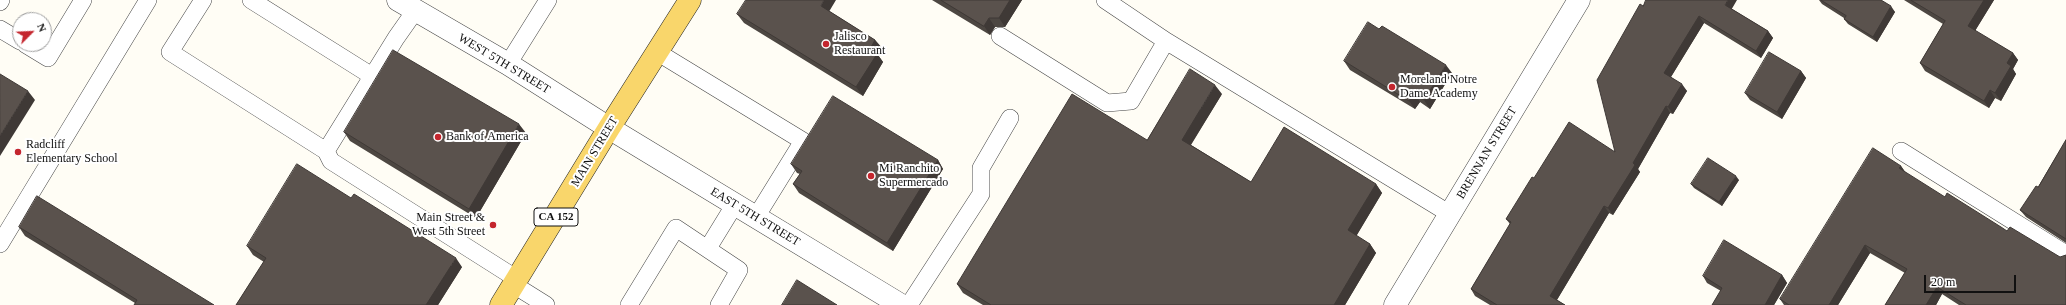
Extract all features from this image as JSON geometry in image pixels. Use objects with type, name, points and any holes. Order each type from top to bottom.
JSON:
[{"type":"main road","name":"MAIN STREET","points":[[501,305],[609,128],[690,0]]},
{"type":"street","name":"BRENNAN STREET","points":[[1395,305],[1579,0]]},
{"type":"street","name":"WEST 5TH STREET","points":[[407,5],[508,64],[609,128]]},
{"type":"street","name":"EAST 5TH STREET","points":[[609,128],[901,305]]},
{"type":"lane","points":[[52,51],[83,0]]},
{"type":"lane","points":[[0,244],[148,0]]},
{"type":"lane","points":[[203,0],[170,52],[326,151],[332,161],[516,282],[546,305]]},
{"type":"lane","points":[[251,0],[372,76]]},
{"type":"lane","points":[[508,64],[548,0]]},
{"type":"lane","points":[[1105,0],[1166,41],[1450,214]]},
{"type":"lane","points":[[326,151],[372,76],[407,5]]},
{"type":"lane","points":[[0,29],[12,36]]},
{"type":"lane","points":[[1000,36],[1107,103],[1131,101],[1166,41]]},
{"type":"lane","points":[[38,52],[48,58],[52,52]]},
{"type":"lane","points":[[657,52],[803,141],[756,217]]},
{"type":"lane","points":[[909,305],[981,194],[981,168],[1010,118]]},
{"type":"lane","points":[[1901,151],[2066,254]]},
{"type":"lane","points":[[708,248],[735,204]]},
{"type":"lane","points":[[630,305],[676,228],[739,270],[719,305]]},
{"type":"building","name":"Jalisco Restaurant","points":[[746,0],[824,0],[821,6],[875,40],[870,49],[877,54],[856,87],[737,14]]},
{"type":"building","points":[[941,0],[1010,0],[999,18],[989,18],[984,26]]},
{"type":"building","points":[[1646,0],[1728,0],[1725,5],[1768,31],[1756,51],[1699,16],[1664,73],[1682,84],[1668,107],[1666,106],[1633,163],[1635,165],[1608,208],[1604,206],[1550,296],[1565,305],[1497,305],[1471,289],[1511,222],[1506,219],[1569,122],[1615,152],[1597,80],[1640,4],[1643,6]]},
{"type":"building","points":[[1821,0],[1881,0],[1891,6],[1873,37],[1844,19],[1846,16]]},
{"type":"building","points":[[1911,0],[1984,0],[1968,26],[2013,53],[2007,63],[2011,66],[1995,93],[1990,90],[1984,101],[1920,63],[1945,21]]},
{"type":"building","points":[[1368,22],[1379,29],[1382,26],[1446,65],[1424,100],[1414,93],[1409,101],[1344,61]]},
{"type":"building","name":"Bank of America","points":[[393,50],[519,124],[469,209],[344,132]]},
{"type":"building","points":[[1769,52],[1801,71],[1777,112],[1745,93]]},
{"type":"building","points":[[1190,69],[1215,85],[1182,140],[1251,182],[1284,127],[1376,184],[1348,230],[1370,244],[1334,305],[991,305],[957,284],[1072,94],[1147,140]]},
{"type":"building","points":[[0,74],[28,91],[0,136]]},
{"type":"building","name":"Mi Ranchito Supermercado","points":[[833,96],[938,160],[887,243],[793,184],[802,171],[791,164]]},
{"type":"building","points":[[2066,140],[2066,239],[2020,210],[2036,186],[2038,187]]},
{"type":"building","points":[[1873,148],[1901,166],[1899,168],[1945,197],[1947,193],[2007,231],[2010,227],[2060,257],[2066,255],[2066,305],[1966,305],[1937,287],[1926,305],[1885,305],[1907,269],[1865,245],[1829,305],[1789,305],[1780,299]]},
{"type":"building","points":[[1708,158],[1736,176],[1719,202],[1691,184]]},
{"type":"building","points":[[297,164],[351,198],[354,194],[456,258],[426,305],[236,305],[266,258],[247,246]]},
{"type":"building","points":[[37,196],[214,305],[134,305],[137,300],[19,227]]},
{"type":"building","points":[[1724,240],[1782,275],[1765,305],[1712,305],[1722,288],[1703,276]]},
{"type":"building","points":[[797,280],[837,305],[782,305]]},
{"type":"place","name":"Jalisco Restaurant","points":[[826,44]]},
{"type":"place","name":"Moreland Notre Dame Academy","points":[[1392,87]]},
{"type":"place","name":"Bank of America","points":[[438,137]]},
{"type":"place","name":"Radcliff Elementary School","points":[[18,152]]},
{"type":"place","name":"Mi Ranchito Supermercado","points":[[871,176]]},
{"type":"place","name":"Main Street & West 5th Street","points":[[493,225]]}]
